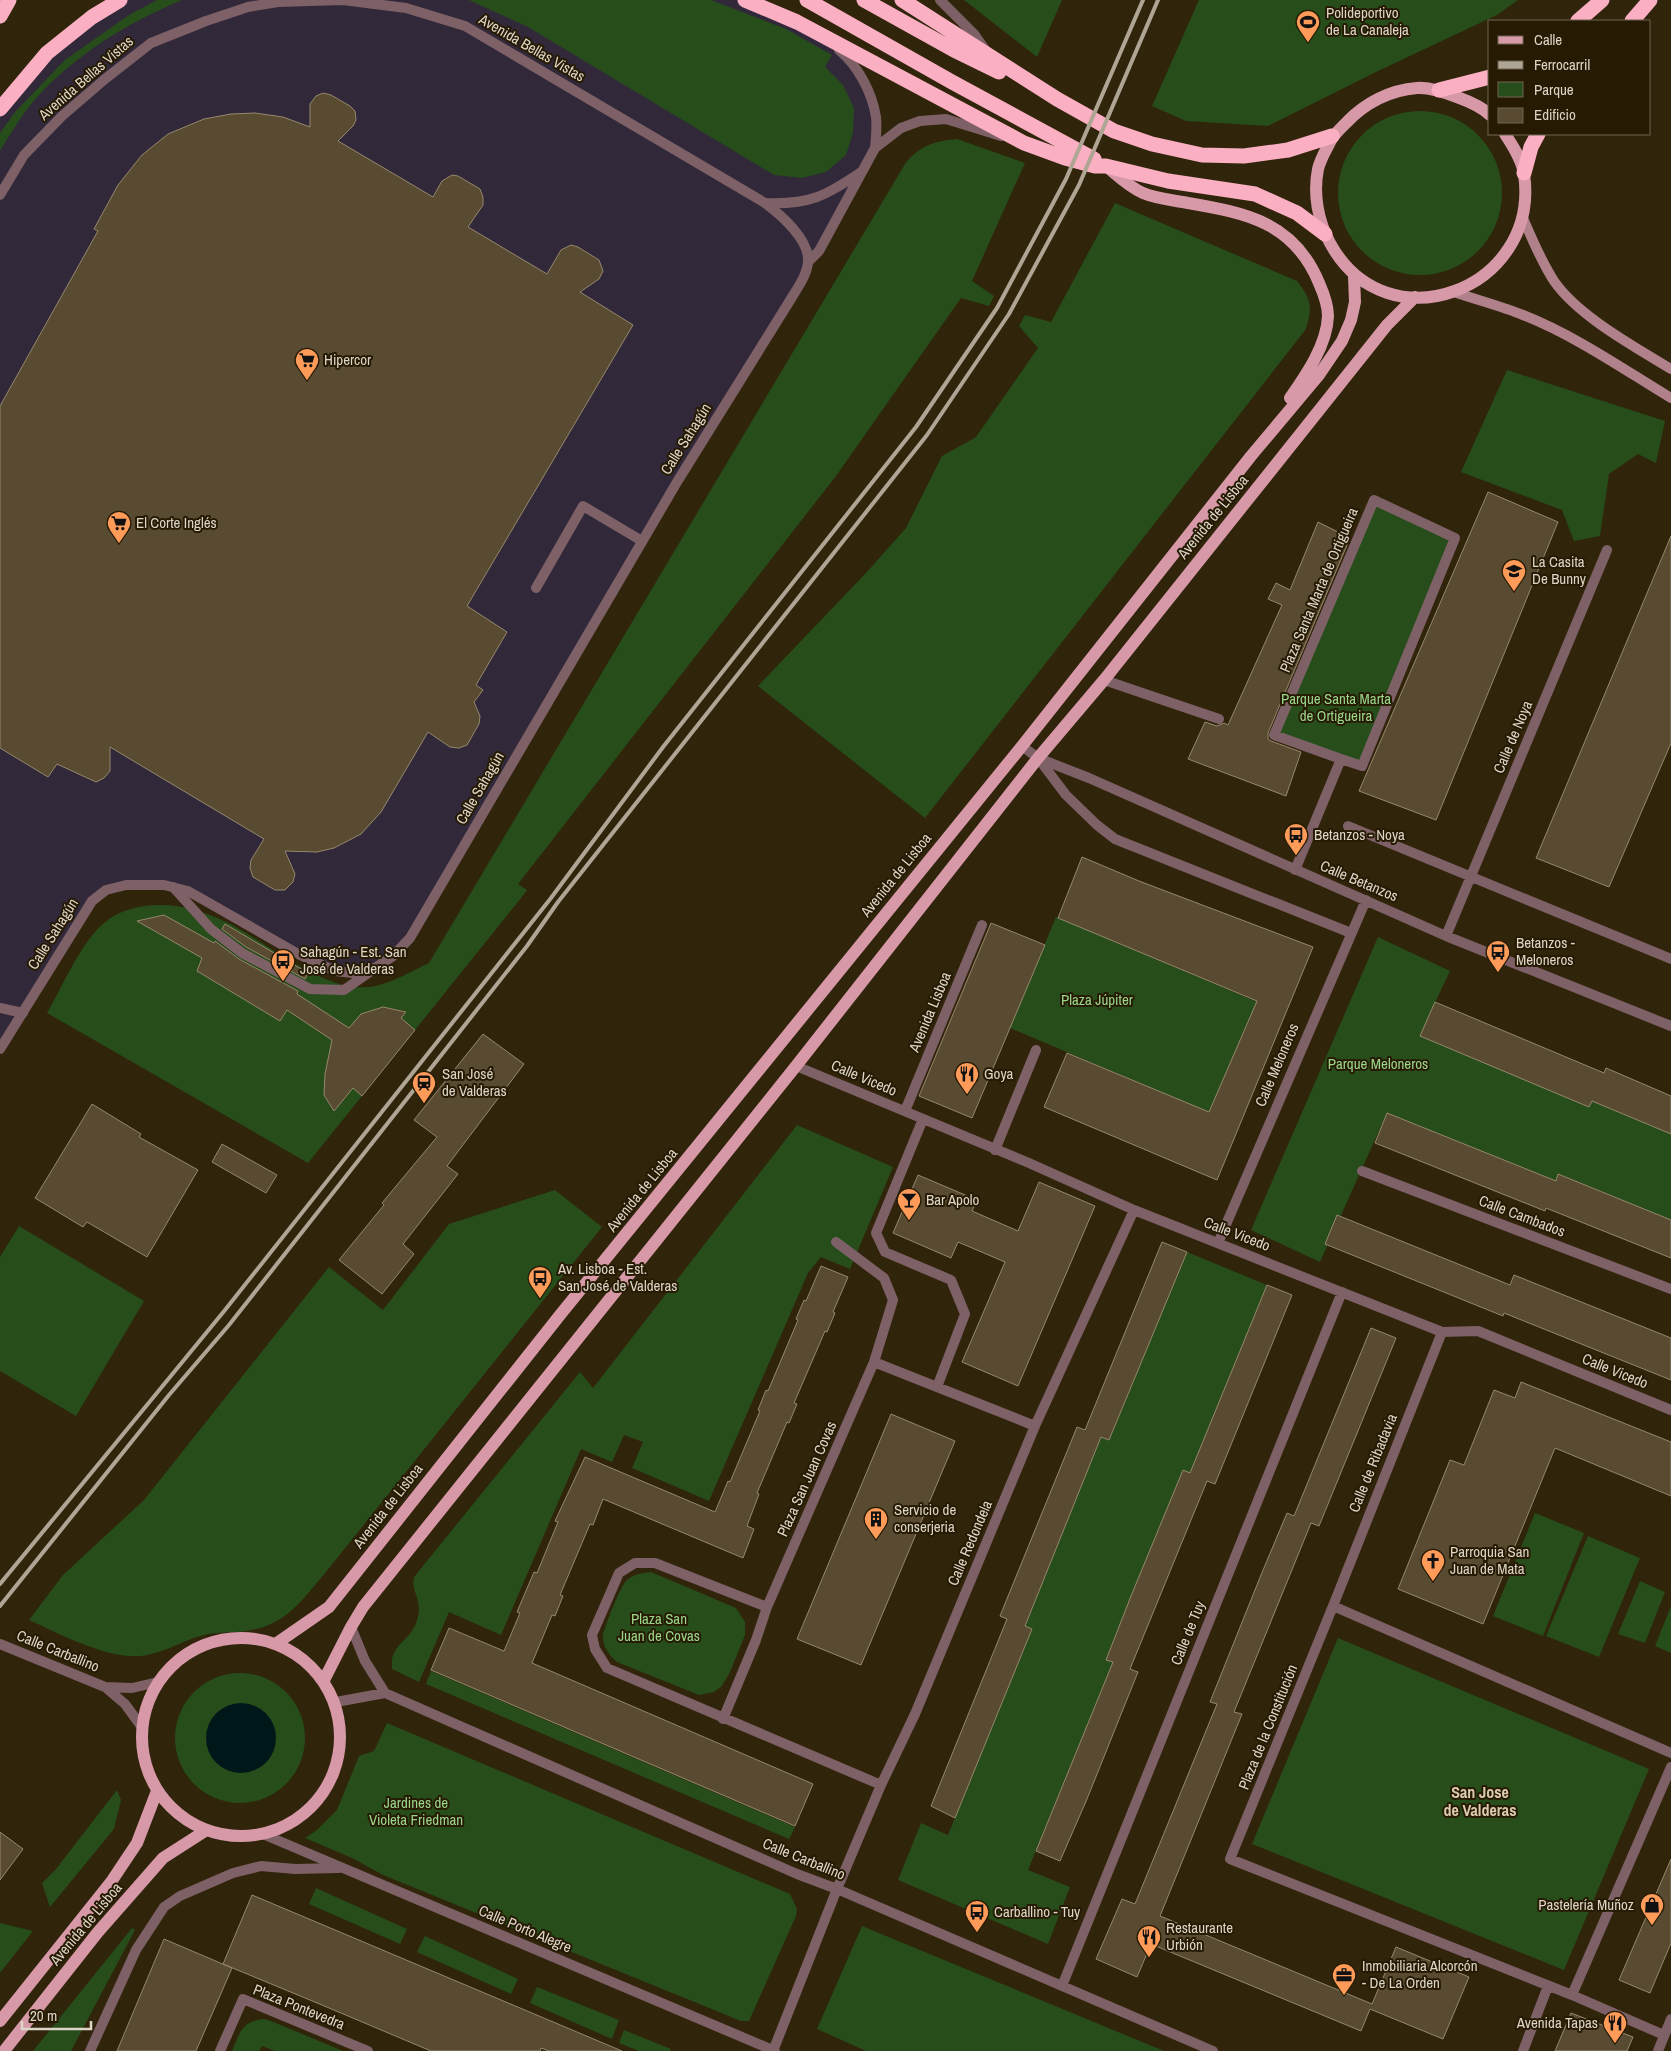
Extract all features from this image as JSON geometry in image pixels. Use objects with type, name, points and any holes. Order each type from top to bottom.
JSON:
[{"type":"highway","points":[[0,16],[9,0]]},
{"type":"highway","points":[[0,109],[47,53],[92,17],[120,0]]},
{"type":"highway","points":[[745,0],[797,22],[1024,142],[1065,158],[1095,166],[1106,166],[1168,181],[1255,194],[1297,213],[1325,234]]},
{"type":"highway","points":[[807,0],[1106,166]]},
{"type":"highway","points":[[864,0],[954,50],[1057,99]]},
{"type":"highway","points":[[902,0],[1057,99],[1114,132],[1152,144],[1202,155],[1244,156],[1288,150],[1332,136]]},
{"type":"highway","points":[[1579,20],[1602,0]]},
{"type":"highway","points":[[1633,20],[1650,0]]},
{"type":"highway","points":[[1439,90],[1488,78]]},
{"type":"highway","points":[[1524,173],[1531,147],[1537,135]]},
{"type":"main road","points":[[1488,113],[1463,99],[1439,90],[1417,88],[1376,99],[1361,108],[1332,136],[1318,168],[1316,203],[1325,234],[1334,251],[1354,276],[1389,294],[1433,297],[1454,292],[1475,282],[1490,270],[1505,255],[1517,235],[1525,206],[1524,173],[1515,149],[1506,135]]},
{"type":"main road","points":[[1106,166],[1126,183],[1144,194],[1249,215],[1268,223],[1287,237],[1300,250],[1313,268],[1322,291],[1328,315],[1324,335],[1315,358],[1297,389],[1251,456]]},
{"type":"main road","name":"Avenida de Lisboa","points":[[277,1643],[329,1607],[560,1315],[1022,746],[1251,456],[1319,375],[1342,341],[1352,320],[1355,302],[1354,276]]},
{"type":"main road","name":"Avenida de Lisboa","points":[[324,1680],[350,1627],[363,1607],[796,1066],[1038,758],[1104,680],[1387,325],[1415,297]]},
{"type":"main road","points":[[244,1637],[277,1643],[303,1658],[324,1680],[336,1702],[342,1744],[330,1784],[303,1816],[265,1835],[235,1837],[205,1830],[178,1815],[157,1791],[143,1760],[141,1726],[147,1703],[158,1682],[181,1657],[211,1642],[244,1637]]},
{"type":"main road","name":"Avenida de Lisboa","points":[[0,2021],[111,1882],[137,1843],[157,1791]]},
{"type":"main road","name":"Avenida de Lisboa","points":[[4,2051],[98,1932],[163,1858],[205,1830]]},
{"type":"street","name":"Avenida Bellas Vistas","points":[[0,195],[24,155],[62,116],[150,44],[206,21],[248,7],[278,2],[343,0],[406,8],[465,26],[765,202]]},
{"type":"street","points":[[940,0],[974,34],[989,56]]},
{"type":"street","points":[[765,202],[789,204],[811,201],[838,188],[864,170],[875,148],[876,118],[870,94],[851,60],[824,37]]},
{"type":"street","points":[[875,148],[901,128],[920,121],[946,119],[1024,142]]},
{"type":"street","name":"Calle Sahagún","points":[[0,1049],[92,901],[106,890],[126,884],[164,885],[188,890],[300,955],[335,971],[353,973],[372,970],[393,956],[410,938],[677,482],[789,302],[805,272],[808,262],[819,251],[864,170]]},
{"type":"street","points":[[765,202],[783,217],[793,229],[805,248],[808,262]]},
{"type":"street","points":[[1523,218],[1554,282],[1572,301],[1630,344],[1671,368]]},
{"type":"street","points":[[1454,292],[1523,314],[1548,326],[1583,344],[1671,398]]},
{"type":"street","name":"Plaza Santa Marta de Ortigueira","points":[[1374,500],[1455,538],[1362,766],[1341,759],[1274,735],[1374,500]]},
{"type":"street","points":[[536,588],[583,506],[642,541]]},
{"type":"street","name":"Calle de Noya","points":[[1446,936],[1607,550]]},
{"type":"street","points":[[1104,680],[1219,719]]},
{"type":"street","points":[[1022,746],[1038,758],[1066,795],[1097,825],[1115,839],[1350,933]]},
{"type":"street","name":"Calle Betanzos","points":[[1038,758],[1089,778],[1446,936],[1671,1026]]},
{"type":"street","points":[[1295,870],[1341,759]]},
{"type":"street","points":[[1348,826],[1671,959]]},
{"type":"street","points":[[173,887],[212,929],[235,947],[310,989],[344,990],[376,967]]},
{"type":"street","name":"Calle Meloneros","points":[[1218,1243],[1350,933],[1366,900]]},
{"type":"street","name":"Avenida Lisboa","points":[[905,1111],[982,925]]},
{"type":"street","points":[[0,1008],[23,1013]]},
{"type":"street","points":[[995,1150],[1036,1050]]},
{"type":"street","name":"Calle Vicedo","points":[[796,1066],[1134,1210],[1442,1332],[1478,1331],[1671,1410]]},
{"type":"street","points":[[923,1119],[876,1233],[885,1252],[951,1280],[965,1314],[937,1387]]},
{"type":"street","name":"Calle Cambados","points":[[1362,1171],[1671,1289]]},
{"type":"street","name":"Calle Redondela","points":[[774,2051],[837,1889],[881,1785],[915,1714],[1035,1426],[1134,1210]]},
{"type":"street","name":"Plaza San Juan Covas","points":[[723,1719],[756,1640],[767,1607],[874,1362],[893,1300],[884,1278],[836,1242]]},
{"type":"street","name":"Calle de Tuy","points":[[1062,1986],[1342,1292]]},
{"type":"street","name":"Calle de Ribadavia","points":[[1332,1606],[1442,1332]]},
{"type":"street","points":[[874,1362],[1035,1426]]},
{"type":"street","points":[[767,1607],[656,1563],[636,1563],[619,1572],[592,1635],[595,1649],[607,1668],[881,1785]]},
{"type":"street","points":[[1332,1606],[1671,1753]]},
{"type":"street","name":"Plaza de la Constitución","points":[[1332,1606],[1230,1859],[1572,1995],[1664,2035]]},
{"type":"street","points":[[336,1702],[385,1693],[364,1661],[350,1627]]},
{"type":"street","name":"Calle Carballino","points":[[0,1644],[104,1687],[126,1704],[141,1726]]},
{"type":"street","name":"Calle Carballino","points":[[104,1687],[132,1688],[158,1682]]},
{"type":"street","name":"Calle Carballino","points":[[385,1693],[797,1874],[837,1889],[1213,2051]]},
{"type":"street","points":[[1572,1995],[1671,1767]]},
{"type":"street","name":"Calle Porto Alegre","points":[[265,1835],[774,2051]]},
{"type":"street","points":[[90,2051],[136,1950],[164,1907],[180,1896],[233,1873],[261,1866],[295,1869],[343,1868]]},
{"type":"street","points":[[1523,2051],[1548,1986]]},
{"type":"street","name":"Plaza Pontevedra","points":[[220,2051],[243,1999],[368,2051]]},
{"type":"street","points":[[1658,2051],[1671,2019]]},
{"type":"shaded area","points":[[120,0],[745,0],[770,10],[851,61],[870,94],[875,148],[410,938],[372,970],[335,971],[188,891],[126,885],[92,901],[0,1049],[0,109],[47,53]]},
{"type":"shaded area","points":[[241,1703],[260,1709],[270,1719],[276,1738],[270,1757],[260,1767],[241,1773],[222,1767],[212,1757],[206,1738],[212,1719],[222,1709]]},
{"type":"green space","points":[[157,0],[182,0],[117,33],[76,61],[40,94],[22,117],[0,151],[0,133],[16,111],[65,60],[129,15]]},
{"type":"green space","points":[[469,0],[711,0],[786,29],[832,55],[825,67],[843,85],[854,108],[853,133],[846,155],[826,172],[802,178],[774,175],[528,27]]},
{"type":"green space","points":[[964,0],[1062,0],[1037,57]]},
{"type":"green space","name":"Polideportivo de La Canaleja","points":[[1199,0],[1518,0],[1497,15],[1378,71],[1268,126],[1186,121],[1152,106]]},
{"type":"green space","points":[[1428,111],[1444,114],[1459,120],[1484,141],[1493,154],[1499,169],[1502,193],[1501,209],[1493,232],[1472,257],[1459,266],[1444,272],[1412,275],[1396,272],[1381,266],[1356,245],[1347,232],[1341,217],[1338,185],[1341,169],[1347,154],[1368,129],[1381,120],[1396,114]]},
{"type":"green space","points":[[957,139],[1025,163],[972,281],[994,296],[989,306],[961,298],[836,476],[518,884],[527,890],[525,893],[415,1030],[401,1018],[405,1011],[383,1007],[361,1014],[329,1054],[325,1074],[324,1095],[334,1111],[353,1088],[362,1096],[308,1163],[47,1013],[72,965],[96,931],[110,918],[130,909],[145,906],[177,906],[210,915],[242,930],[314,974],[333,982],[351,986],[369,987],[384,984],[429,963],[905,164],[916,153],[934,143]]},
{"type":"green space","points":[[1115,203],[1297,281],[1308,298],[1310,308],[1306,329],[925,818],[758,686],[866,573],[906,528],[942,456],[976,437],[1038,348],[1019,326],[1025,315],[1051,322]]},
{"type":"green space","points":[[1507,370],[1665,421],[1656,463],[1638,454],[1609,474],[1600,536],[1574,541],[1562,510],[1461,472]]},
{"type":"green space","name":"Parque Santa Marta de Ortigueira","points":[[1374,498],[1456,538],[1363,767],[1273,735]]},
{"type":"green space","name":"Plaza Júpiter","points":[[1056,917],[1267,1006],[1249,1019],[1217,1094],[1220,1117],[1010,1028]]},
{"type":"green space","name":"Parque Meloneros","points":[[1378,937],[1450,971],[1431,1011],[1592,1101],[1671,1134],[1671,1220],[1559,1174],[1556,1181],[1387,1113],[1320,1262],[1251,1230]]},
{"type":"green space","points":[[797,1125],[893,1167],[850,1269],[821,1257],[808,1273],[709,1501],[632,1468],[643,1442],[624,1435],[612,1462],[581,1449],[501,1635],[449,1612],[419,1682],[392,1669],[393,1654],[413,1629],[418,1615],[419,1608],[413,1583],[414,1577],[580,1372],[593,1388]]},
{"type":"green space","points":[[555,1190],[602,1227],[326,1572],[292,1610],[283,1617],[260,1628],[241,1632],[208,1634],[155,1653],[134,1656],[119,1655],[87,1646],[29,1620],[63,1575],[144,1500],[329,1267],[383,1310],[449,1224]]},
{"type":"green space","points":[[19,1226],[144,1301],[76,1416],[0,1371],[0,1257]]},
{"type":"green space","points":[[1187,1252],[1267,1285],[1190,1473],[1183,1471],[1106,1659],[1113,1662],[1028,1870],[1070,1887],[1048,1944],[898,1880],[921,1823],[948,1835],[1032,1629],[1025,1626],[1101,1437],[1109,1440]]},
{"type":"green space","points":[[1535,1513],[1584,1533],[1543,1636],[1493,1616]]},
{"type":"green space","points":[[1588,1536],[1640,1558],[1599,1657],[1546,1636]]},
{"type":"green space","name":"Plaza San Juan de Covas","points":[[651,1572],[736,1608],[745,1622],[745,1635],[730,1672],[722,1686],[714,1692],[699,1695],[617,1662],[607,1650],[603,1635],[623,1585],[635,1575]]},
{"type":"green space","points":[[1640,1581],[1665,1592],[1645,1643],[1618,1634]]},
{"type":"green space","points":[[1671,1606],[1671,1653],[1655,1646]]},
{"type":"green space","points":[[1338,1638],[1649,1769],[1564,1970],[1252,1844]]},
{"type":"green space","points":[[431,1671],[795,1827],[789,1839],[426,1684]]},
{"type":"green space","points":[[240,1673],[253,1674],[265,1678],[286,1692],[300,1713],[304,1725],[304,1751],[300,1763],[286,1784],[265,1798],[253,1802],[240,1803],[227,1802],[215,1798],[194,1784],[180,1763],[176,1751],[175,1738],[176,1725],[180,1713],[194,1692],[215,1678],[227,1674]]},
{"type":"green space","name":"Jardines de Violeta Friedman","points":[[387,1723],[790,1894],[797,1909],[796,1916],[749,2021],[741,2021],[383,1875],[352,1858],[305,1838],[317,1830],[337,1810],[359,1756],[374,1751]]},
{"type":"green space","points":[[117,1790],[121,1800],[114,1829],[50,1907],[42,1883],[56,1869]]},
{"type":"green space","points":[[316,1888],[407,1929],[400,1944],[309,1904]]},
{"type":"green space","points":[[0,1923],[33,1931],[0,1973]]},
{"type":"green space","points":[[862,1926],[1164,2051],[866,2051],[817,2029]]},
{"type":"green space","points":[[132,1928],[135,1930],[71,2051],[33,2051]]},
{"type":"green space","points":[[425,1936],[518,1979],[511,1994],[417,1952]]},
{"type":"green space","points":[[537,1987],[619,2020],[612,2039],[530,2003]]},
{"type":"green space","points":[[264,2019],[343,2051],[275,2051],[262,2046],[259,2051],[232,2051],[246,2025]]},
{"type":"green space","points":[[624,2030],[671,2049],[670,2051],[639,2051],[619,2043]]},
{"type":"building","name":"Hipercor","points":[[323,93],[331,95],[355,111],[356,120],[353,126],[338,141],[433,197],[442,181],[452,175],[458,176],[480,189],[483,205],[468,227],[547,274],[561,250],[571,245],[578,247],[599,260],[603,271],[599,279],[580,292],[633,325],[467,606],[507,632],[476,685],[483,690],[474,702],[480,716],[479,724],[467,745],[459,748],[450,747],[428,732],[381,812],[361,834],[334,848],[317,852],[285,851],[295,874],[293,882],[285,890],[275,890],[253,877],[250,868],[251,860],[264,839],[110,747],[110,771],[104,778],[96,782],[57,764],[48,777],[0,748],[0,406],[98,231],[94,229],[118,185],[142,155],[168,134],[204,119],[231,114],[255,113],[283,117],[310,127],[310,104],[316,96]]},
{"type":"building","points":[[1488,492],[1558,522],[1436,820],[1359,791]]},
{"type":"building","points":[[1318,522],[1350,538],[1268,733],[1268,739],[1271,741],[1301,752],[1286,796],[1188,759],[1205,722],[1217,726],[1224,723],[1228,725],[1282,605],[1268,599],[1276,583],[1290,590]]},
{"type":"building","points":[[1671,536],[1671,743],[1609,887],[1536,858]]},
{"type":"building","points":[[1082,857],[1139,881],[1313,947],[1217,1180],[1044,1107],[1067,1053],[1209,1112],[1257,1001],[1058,918]]},
{"type":"building","points":[[164,915],[214,943],[215,941],[239,959],[298,991],[297,994],[349,1028],[361,1014],[383,1007],[406,1012],[401,1018],[415,1030],[362,1096],[353,1088],[334,1111],[324,1095],[325,1074],[332,1040],[287,1010],[280,1021],[197,971],[202,958],[137,921]]},
{"type":"building","points":[[991,923],[1045,945],[972,1118],[919,1096]]},
{"type":"building","points":[[225,924],[308,973],[305,979],[246,947],[222,929]]},
{"type":"building","points":[[1435,1002],[1604,1073],[1606,1068],[1671,1096],[1671,1134],[1592,1101],[1589,1107],[1420,1036]]},
{"type":"building","points":[[483,1034],[524,1064],[447,1166],[458,1174],[403,1244],[414,1254],[382,1294],[339,1260],[384,1205],[382,1203],[437,1137],[414,1120]]},
{"type":"building","points":[[92,1104],[141,1134],[139,1137],[198,1170],[147,1257],[87,1222],[83,1227],[35,1198]]},
{"type":"building","points":[[1387,1113],[1556,1181],[1558,1174],[1671,1220],[1671,1258],[1546,1208],[1545,1211],[1375,1143]]},
{"type":"building","points":[[222,1144],[277,1175],[266,1193],[212,1162]]},
{"type":"building","points":[[918,1175],[977,1200],[972,1211],[1018,1231],[1039,1182],[1095,1206],[1018,1386],[962,1362],[1005,1262],[958,1242],[951,1258],[893,1233]]},
{"type":"building","points":[[1337,1215],[1510,1285],[1514,1275],[1671,1338],[1671,1380],[1504,1313],[1503,1316],[1325,1244]]},
{"type":"building","points":[[1162,1242],[1187,1252],[1109,1440],[1101,1437],[1025,1626],[1032,1629],[955,1818],[931,1806],[1007,1619],[1000,1616],[1077,1427],[1085,1430]]},
{"type":"building","points":[[821,1266],[848,1277],[833,1312],[835,1313],[827,1332],[825,1331],[794,1403],[797,1404],[789,1423],[787,1422],[757,1493],[759,1494],[747,1526],[754,1529],[743,1558],[603,1499],[593,1525],[590,1524],[560,1595],[563,1596],[555,1616],[552,1615],[532,1663],[813,1784],[795,1826],[431,1670],[449,1628],[504,1651],[520,1613],[517,1612],[534,1572],[537,1573],[558,1522],[555,1521],[585,1457],[715,1512],[760,1411],[758,1410],[798,1320],[796,1319],[804,1300],[806,1301]]},
{"type":"building","points":[[1267,1285],[1292,1295],[1215,1484],[1207,1481],[1130,1669],[1138,1672],[1060,1861],[1036,1851],[1113,1662],[1106,1660],[1131,1596],[1183,1470],[1190,1473]]},
{"type":"building","points":[[1371,1328],[1396,1338],[1319,1526],[1311,1523],[1234,1712],[1242,1714],[1160,1916],[1372,2004],[1396,1947],[1469,1977],[1443,2039],[1370,2009],[1361,2031],[1151,1944],[1137,1977],[1096,1959],[1122,1899],[1135,1904],[1217,1704],[1210,1702],[1261,1575],[1287,1513],[1294,1516]]},
{"type":"building","points":[[1521,1382],[1671,1442],[1671,1496],[1555,1448],[1483,1624],[1398,1589],[1450,1460],[1464,1465],[1494,1390],[1515,1398]]},
{"type":"building","name":"Servicio de conserjeria","points":[[891,1414],[955,1441],[861,1665],[797,1639]]},
{"type":"building","points":[[0,1832],[23,1849],[0,1880]]},
{"type":"building","points":[[1671,1859],[1671,1943],[1650,1993],[1619,1980]]},
{"type":"building","points":[[252,1895],[622,2051],[549,2051],[541,2048],[540,2051],[431,2051],[223,1964]]},
{"type":"building","points":[[164,1939],[232,1968],[196,2051],[117,2051]]},
{"type":"building","points":[[1571,2013],[1633,2037],[1627,2051],[1555,2051]]},
{"type":"railway","points":[[0,1584],[225,1310],[551,898],[663,747],[916,427],[997,308],[1066,179],[1143,0]]},
{"type":"railway","points":[[0,1606],[169,1395],[229,1325],[527,946],[558,902],[927,435],[1009,314],[1079,185],[1158,0]]},
{"type":"place","name":"Polideportivo de La Canaleja","points":[[1308,43]]},
{"type":"place","name":"Hipercor","points":[[307,381]]},
{"type":"place","name":"El Corte Inglés","points":[[119,544]]},
{"type":"place","name":"La Casita De Bunny","points":[[1514,592]]},
{"type":"place","name":"Betanzos - Noya","points":[[1296,856]]},
{"type":"place","name":"Betanzos - Meloneros","points":[[1498,973]]},
{"type":"place","name":"Sahagún - Est. San José de Valderas","points":[[283,982]]},
{"type":"place","name":"Goya","points":[[967,1095]]},
{"type":"place","name":"San José de Valderas","points":[[424,1104]]},
{"type":"place","name":"Bar Apolo","points":[[909,1221]]},
{"type":"place","name":"Av. Lisboa - Est. San José de Valderas","points":[[540,1299]]},
{"type":"place","name":"Servicio de conserjeria","points":[[876,1540]]},
{"type":"place","name":"Parroquia San Juan de Mata","points":[[1433,1582]]},
{"type":"place","name":"Pastelería Muñoz","points":[[1652,1926]]},
{"type":"place","name":"Carballino - Tuy","points":[[977,1933]]},
{"type":"place","name":"Restaurante Urbión","points":[[1149,1958]]},
{"type":"place","name":"Inmobiliaria Alcorcón - De La Orden","points":[[1344,1996]]},
{"type":"place","name":"Avenida Tapas","points":[[1615,2044]]},
{"type":"district","name":"San Jose de Valderas","points":[[1480,1801]]}]
